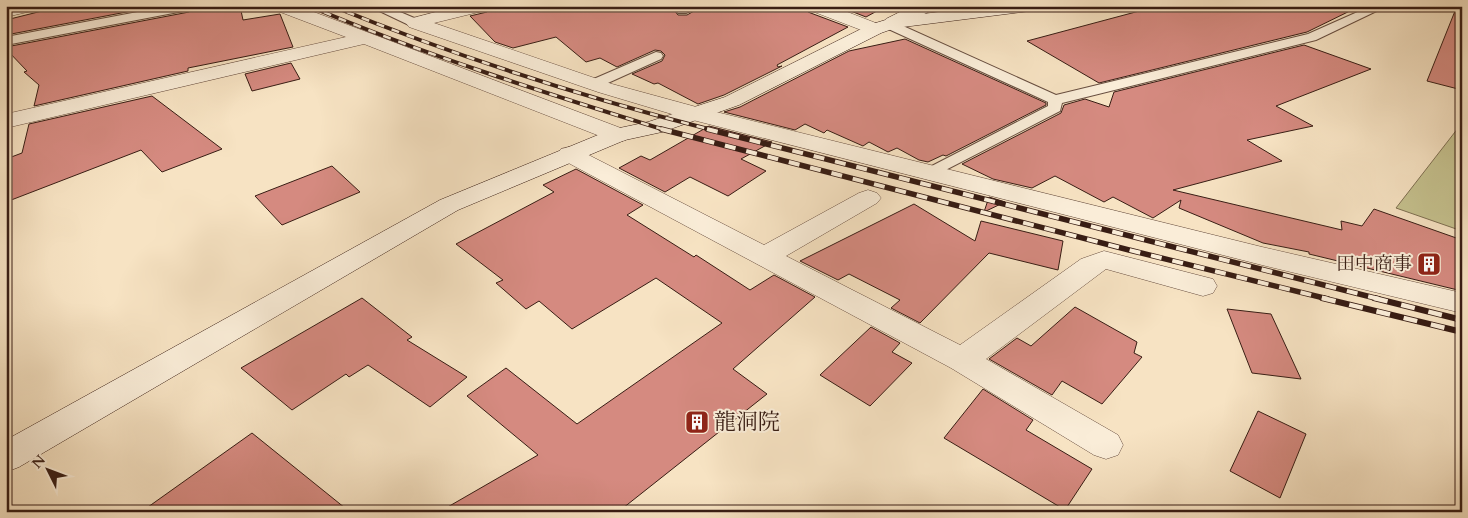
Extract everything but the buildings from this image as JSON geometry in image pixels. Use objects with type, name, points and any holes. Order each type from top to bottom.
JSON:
[{"type":"street","points":[[6,7],[11,6]]},
{"type":"street","points":[[6,12],[30,6]]},
{"type":"street","points":[[281,6],[362,39],[618,135]]},
{"type":"street","points":[[415,23],[480,6]]},
{"type":"street","points":[[815,6],[885,25],[1030,6]]},
{"type":"street","points":[[6,457],[449,205],[618,135],[654,126],[732,101],[926,6]]},
{"type":"street","points":[[415,23],[594,84],[693,113],[1462,303]]},
{"type":"street","points":[[6,121],[362,39]]},
{"type":"street","points":[[569,154],[962,360],[1106,445]]},
{"type":"street","points":[[763,257],[868,198]]},
{"type":"street","points":[[962,360],[1091,265],[1104,260],[1203,286]]},
{"type":"lane","points":[[6,41],[189,6]]},
{"type":"lane","points":[[375,6],[415,23]]},
{"type":"lane","points":[[682,10],[695,6]]},
{"type":"lane","points":[[885,25],[1055,100],[1312,37],[1380,6]]},
{"type":"lane","points":[[594,84],[656,56]]},
{"type":"lane","points":[[930,173],[946,162],[1055,108],[1055,100]]},
{"type":"shaded area","points":[[1462,123],[1462,231],[1396,208]]},
{"type":"railway","points":[[309,6],[441,57],[665,130]]},
{"type":"railway","points":[[332,6],[472,59],[616,104],[712,130]]},
{"type":"railway","points":[[661,129],[1129,250],[1328,299]]},
{"type":"railway","points":[[707,129],[1379,299]]},
{"type":"railway","points":[[1322,298],[1462,332]]},
{"type":"railway","points":[[1374,298],[1462,320]]},
{"type":"place","name":"田中商事","points":[[1429,264]]},
{"type":"place","name":"龍洞院","points":[[697,422]]}]
